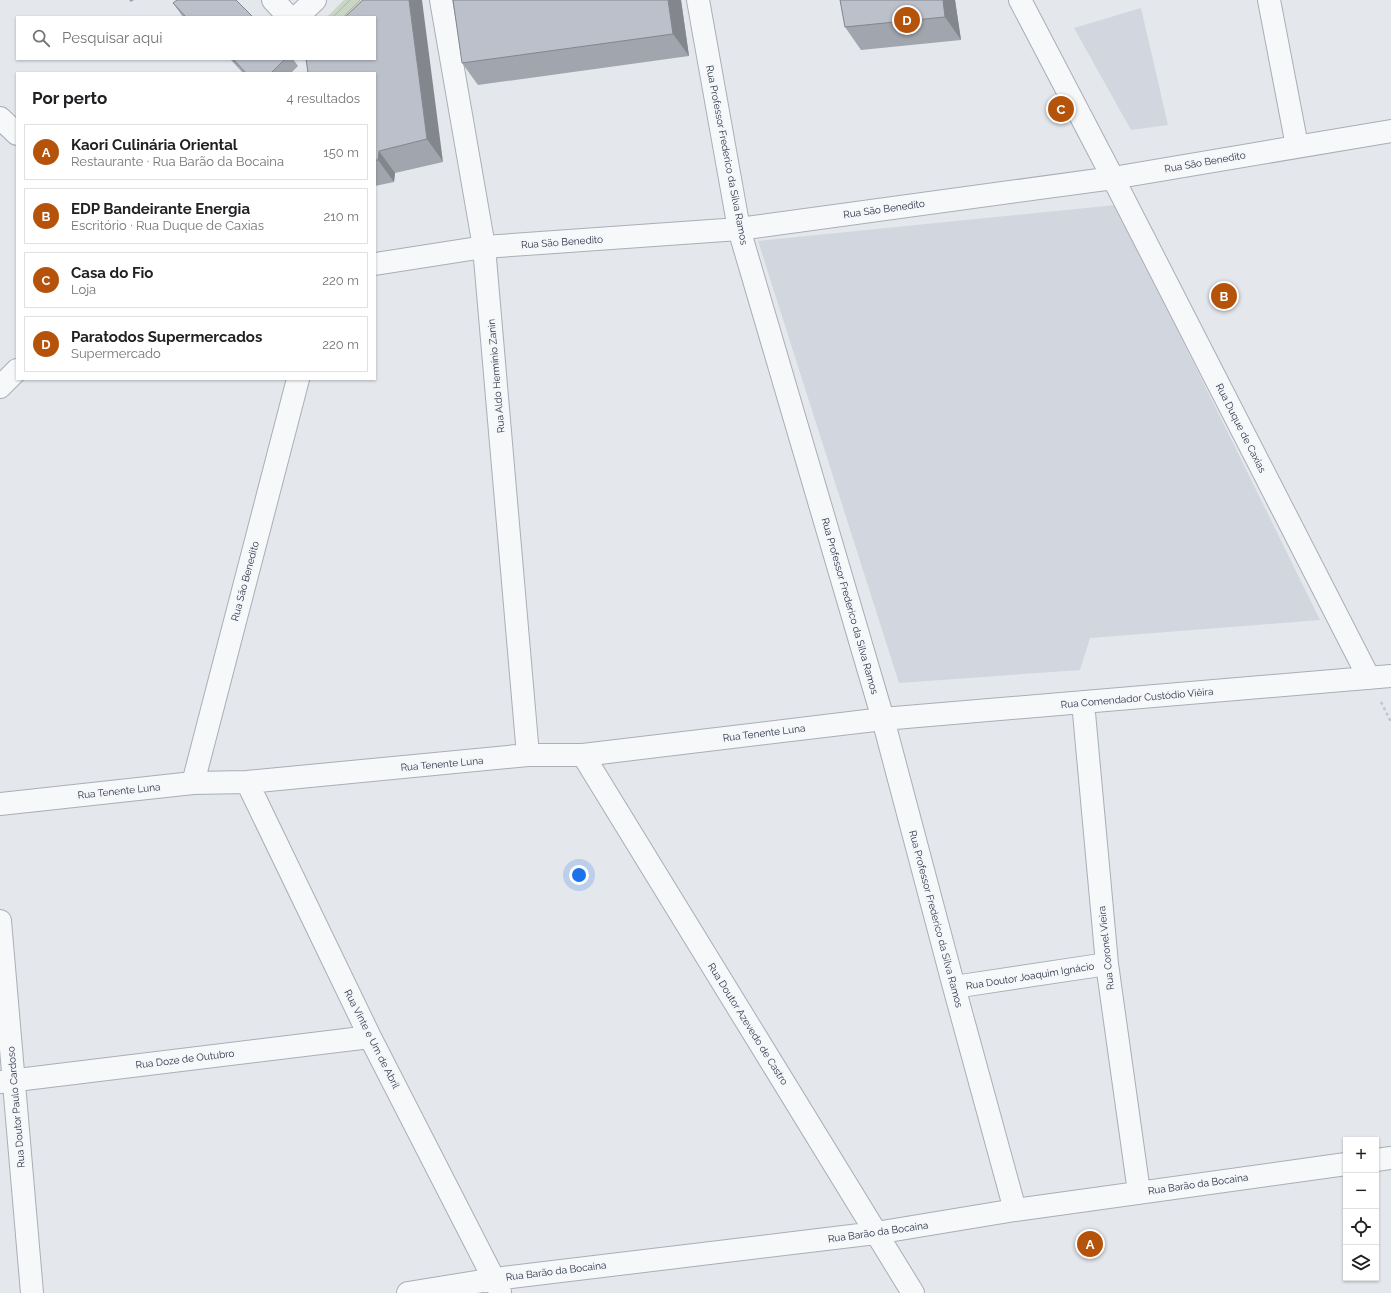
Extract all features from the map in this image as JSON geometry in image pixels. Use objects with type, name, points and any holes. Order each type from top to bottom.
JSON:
[{"type":"street","points":[[273,0],[288,16]]},
{"type":"street","points":[[298,16],[315,0]]},
{"type":"street","name":"Rua Aldo Hermínio Zanin","points":[[441,0],[484,247],[528,755]]},
{"type":"street","name":"Rua Professor Frederico da Silva Ramos","points":[[698,0],[739,228],[883,719],[1015,1210]]},
{"type":"street","name":"Rua Duque de Caxias","points":[[1020,0],[1113,178],[1369,678]]},
{"type":"street","points":[[1269,0],[1297,146]]},
{"type":"street","name":"Rua São Benedito","points":[[376,264],[484,247],[739,228],[1113,178],[1391,131]]},
{"type":"street","points":[[0,387],[16,371]]},
{"type":"street","name":"Rua São Benedito","points":[[193,783],[298,380]]},
{"type":"street","name":"Rua Comendador Custódio Viêira","points":[[883,719],[1391,676]]},
{"type":"street","name":"Rua Coronel Vieira","points":[[1083,702],[1107,964],[1139,1192]]},
{"type":"street","name":"Rua Tenente Luna","points":[[0,804],[193,783],[247,782],[528,755],[583,755],[883,719]]},
{"type":"street","name":"Rua Doutor Azevedo de Castro","points":[[583,755],[913,1293]]},
{"type":"street","name":"Rua Vinte e Um de Abril","points":[[247,782],[370,1037],[498,1286]]},
{"type":"street","name":"Rua Doutor Paulo Cardoso","points":[[0,921],[7,1081],[32,1293]]},
{"type":"street","name":"Rua Doutor Joaquim Ignácio","points":[[954,987],[1107,964]]},
{"type":"street","name":"Rua Doze de Outubro","points":[[7,1081],[370,1037]]},
{"type":"street","points":[[1379,1160],[1391,1158]]},
{"type":"street","name":"Rua Barão da Bocaina","points":[[408,1293],[498,1286],[876,1233],[1015,1210],[1139,1192],[1343,1164]]},
{"type":"shaded area","points":[[1141,8],[1168,125],[1131,130],[1074,28]]},
{"type":"shaded area","points":[[1116,205],[1320,620],[1090,638],[1080,670],[899,683],[758,241]]},
{"type":"green space","points":[[344,0],[364,0],[348,16],[328,16]]},
{"type":"building","points":[[177,0],[236,0],[252,16],[185,16],[173,3]]},
{"type":"building","points":[[363,0],[409,0],[427,139],[379,151],[378,160],[376,160],[376,72],[308,72],[306,60],[376,60],[376,16],[346,16]]},
{"type":"building","points":[[453,0],[668,0],[673,34],[462,63]]},
{"type":"building","points":[[840,0],[943,0],[945,17],[845,27]]},
{"type":"building","points":[[234,60],[284,60],[272,72],[245,72]]},
{"type":"place","name":"Paratodos Supermercados","points":[[907,20]]},
{"type":"place","name":"Casa do Fio","points":[[1061,109]]},
{"type":"place","name":"EDP Bandeirante Energia","points":[[1224,296]]},
{"type":"place","name":"Kaori Culinária Oriental","points":[[1090,1244]]}]
